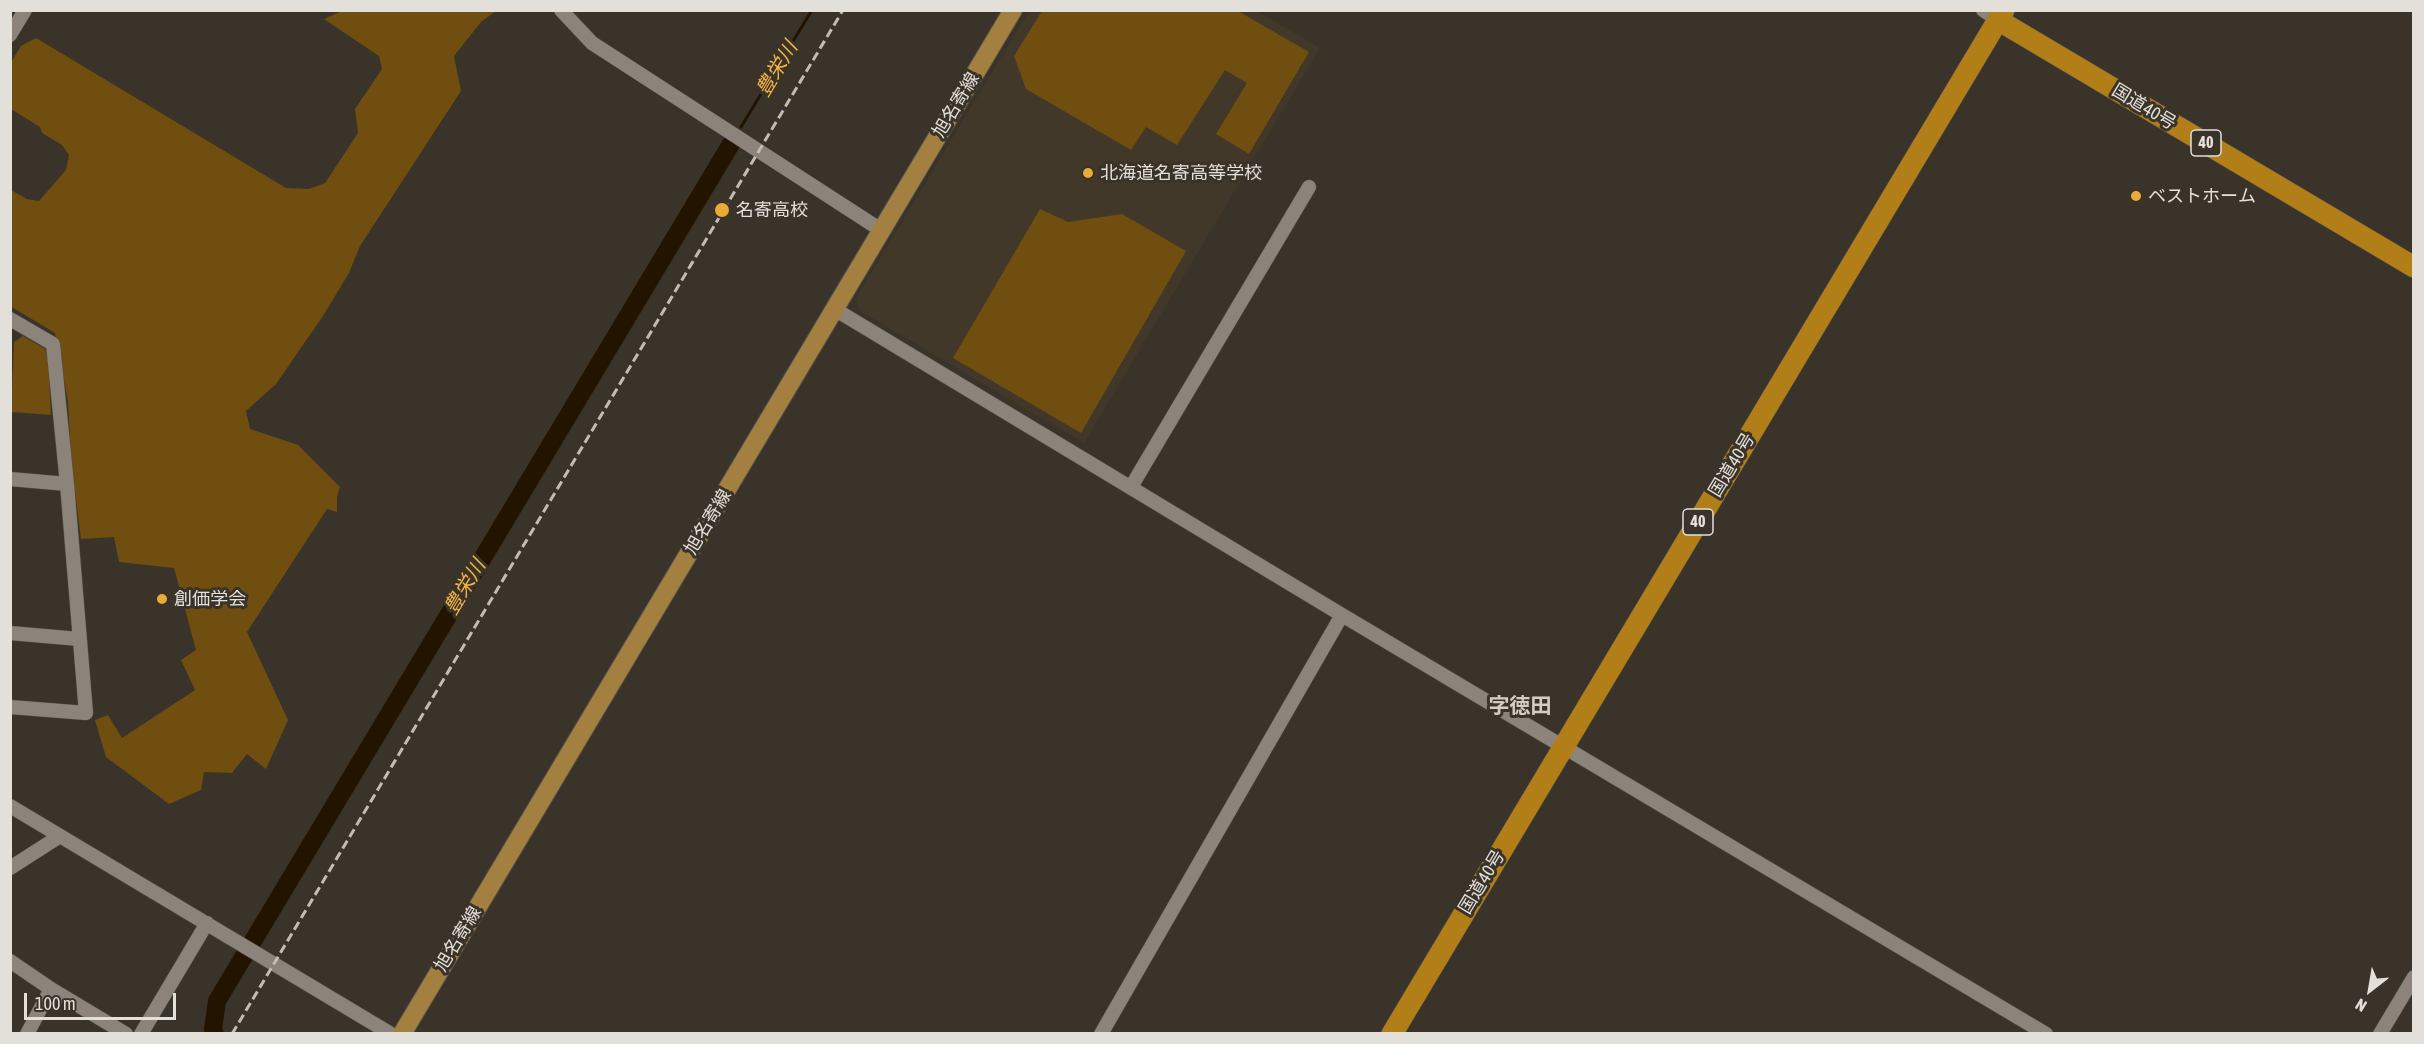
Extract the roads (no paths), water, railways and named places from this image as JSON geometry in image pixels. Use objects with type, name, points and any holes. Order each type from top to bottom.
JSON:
[{"type":"highway","name":"国道40号","points":[[1392,1034],[1564,747],[1995,14],[2414,267]]},
{"type":"main road","name":"旭名寄線","points":[[402,1034],[1013,10]]},
{"type":"street","points":[[10,35],[25,10]]},
{"type":"street","points":[[561,10],[592,44],[881,230]]},
{"type":"street","points":[[1131,488],[1309,187]]},
{"type":"street","points":[[836,310],[1342,615],[2046,1034]]},
{"type":"street","points":[[10,319],[53,344],[86,712],[10,707]]},
{"type":"street","points":[[10,479],[67,484]]},
{"type":"street","points":[[1101,1034],[1342,615]]},
{"type":"street","points":[[10,633],[79,639]]},
{"type":"street","points":[[10,806],[391,1034]]},
{"type":"street","points":[[10,868],[60,836]]},
{"type":"street","points":[[141,1034],[207,923]]},
{"type":"street","points":[[10,961],[51,989],[126,1034]]},
{"type":"street","points":[[2380,1034],[2414,977]]},
{"type":"street","points":[[27,1034],[51,989]]},
{"type":"waterway","name":"豊栄川","points":[[741,127],[812,10]]},
{"type":"waterway","name":"豊栄川","points":[[215,1034],[213,1029],[217,1001],[731,144]]},
{"type":"railway","points":[[232,1034],[843,10]]},
{"type":"place","name":"北海道名寄高等学校","points":[[1088,173]]},
{"type":"place","name":"ベストホーム","points":[[2136,196]]},
{"type":"place","name":"名寄高校","points":[[722,210]]},
{"type":"place","name":"創価学会","points":[[162,599]]},
{"type":"district","name":"字徳田","points":[[1520,706]]}]
